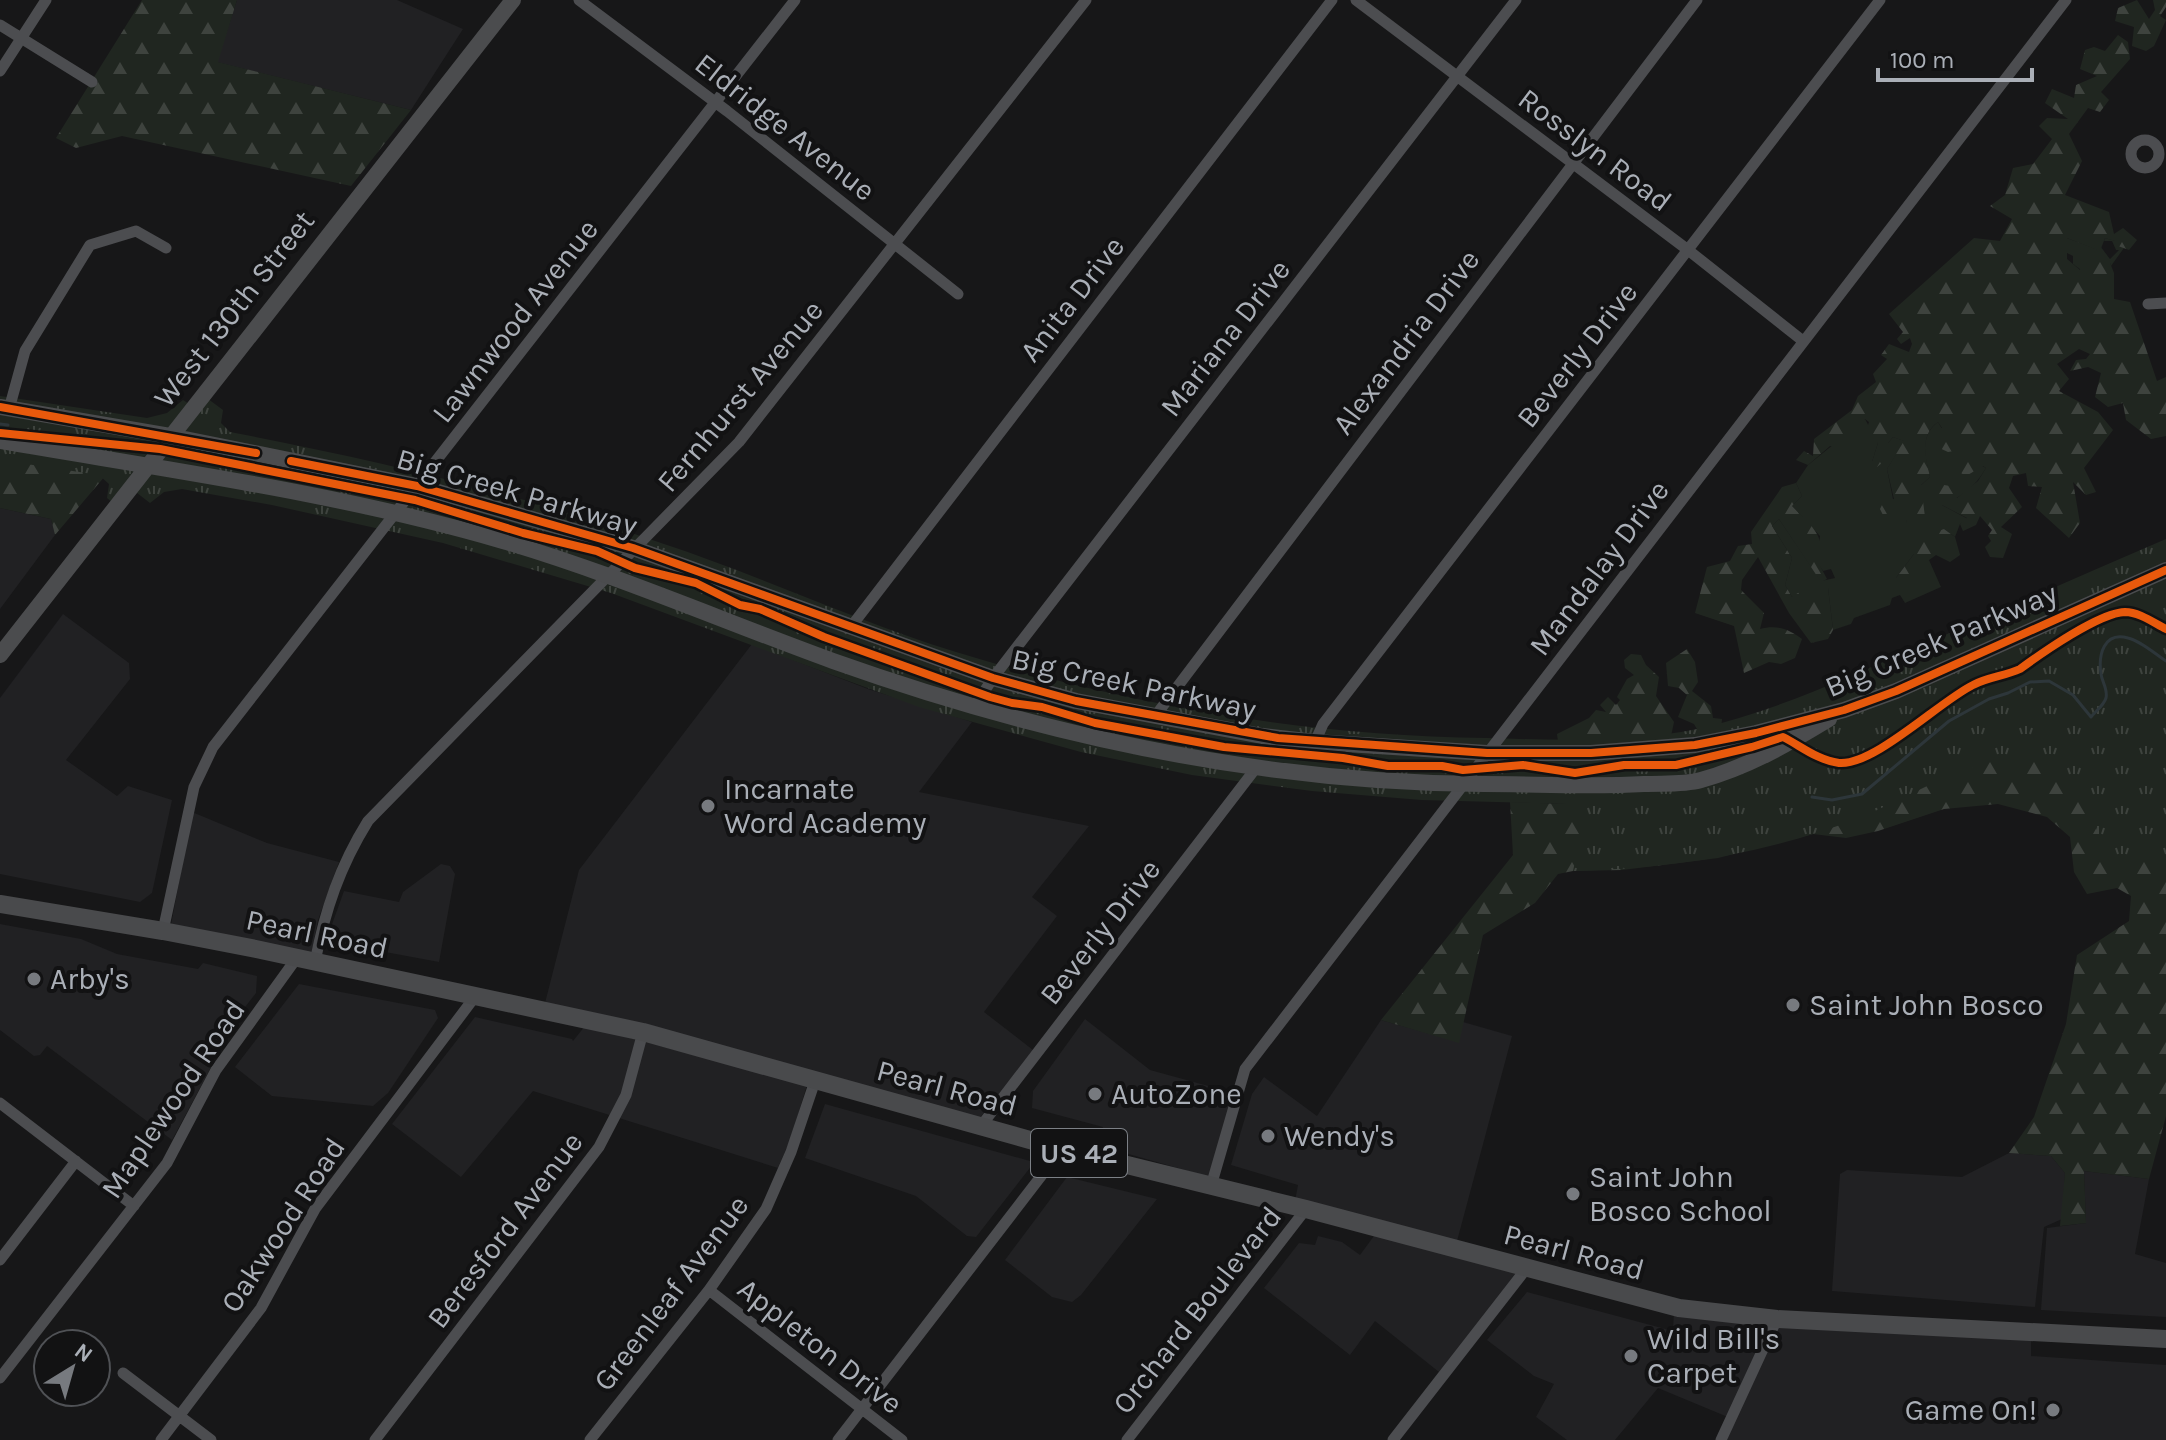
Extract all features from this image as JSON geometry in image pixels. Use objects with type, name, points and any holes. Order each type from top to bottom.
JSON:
[{"type":"main road","name":"Pearl Road","points":[[0,904],[163,931],[643,1032],[1062,1149],[1306,1209],[1679,1308],[1777,1319],[2166,1339]]},
{"type":"street","points":[[0,71],[46,0]]},
{"type":"street","name":"West 130th Street","points":[[0,655],[513,0]]},
{"type":"street","name":"Eldridge Avenue","points":[[579,0],[958,294]]},
{"type":"street","name":"Lawnwood Avenue","points":[[163,931],[194,787],[213,747],[795,0]]},
{"type":"street","name":"Fernhurst Avenue","points":[[315,962],[322,926],[347,855],[368,821],[739,442],[1086,0]]},
{"type":"street","name":"Anita Drive","points":[[850,628],[1332,0]]},
{"type":"street","name":"Rosslyn Road","points":[[1356,0],[1688,250],[1803,341]]},
{"type":"street","name":"Mariana Drive","points":[[974,707],[993,678],[1516,0]]},
{"type":"street","name":"Alexandria Drive","points":[[1156,715],[1571,162],[1697,0]]},
{"type":"street","name":"Beverly Drive","points":[[1315,742],[1321,727],[1880,0]]},
{"type":"street","name":"Mandalay Drive","points":[[1211,1186],[1245,1069],[2066,0]]},
{"type":"street","points":[[0,25],[92,82]]},
{"type":"street","points":[[2155,144],[2166,133]]},
{"type":"street","points":[[5,408],[25,351],[90,245],[136,231],[166,248]]},
{"type":"street","points":[[2148,304],[2166,303]]},
{"type":"street","name":"Big Creek Parkway","points":[[5,408],[170,436],[417,486],[633,548],[993,678],[1076,701],[1262,736],[1315,742],[1487,753],[1621,751],[1695,745],[1756,733],[1844,710],[1909,685],[2166,570]]},
{"type":"street","name":"Big Creek Parkway","points":[[0,441],[271,486],[396,513],[505,542],[833,660],[974,707],[1138,748],[1256,768],[1462,785],[1587,787],[1697,781],[1766,757],[1844,710]]},
{"type":"street","points":[[1756,733],[1766,757]]},
{"type":"street","name":"Beverly Drive","points":[[981,1126],[1256,768]]},
{"type":"street","name":"Maplewood Road","points":[[0,1378],[167,1163],[216,1070],[296,959]]},
{"type":"street","name":"Oakwood Road","points":[[161,1440],[261,1308],[315,1209],[474,998]]},
{"type":"street","name":"Beresford Avenue","points":[[375,1440],[599,1147],[626,1095],[643,1032]]},
{"type":"street","name":"Greenleaf Avenue","points":[[590,1440],[709,1290],[766,1209],[791,1152],[815,1081]]},
{"type":"street","points":[[0,1103],[134,1206]]},
{"type":"street","points":[[838,1440],[1062,1149]]},
{"type":"street","points":[[0,1260],[76,1161]]},
{"type":"street","name":"Orchard Boulevard","points":[[1127,1440],[1306,1209]]},
{"type":"street","points":[[1393,1440],[1526,1269]]},
{"type":"street","name":"Appleton Drive","points":[[709,1290],[902,1440]]},
{"type":"street","points":[[1721,1440],[1777,1319]]},
{"type":"street","points":[[123,1373],[211,1440]]},
{"type":"shaded area","points":[[237,0],[397,0],[463,29],[411,110],[217,62]]},
{"type":"shaded area","points":[[0,508],[51,519],[55,535],[0,609]]},
{"type":"shaded area","points":[[63,614],[129,663],[130,679],[66,760],[117,796],[128,786],[172,800],[152,893],[140,902],[0,874],[0,698]]},
{"type":"shaded area","points":[[752,644],[868,689],[972,722],[919,792],[1089,826],[1032,897],[1057,916],[984,1012],[1033,1050],[979,1119],[545,1003],[579,870]]},
{"type":"shaded area","points":[[192,812],[267,843],[339,862],[318,920],[311,955],[171,925]]},
{"type":"shaded area","points":[[441,864],[450,866],[455,874],[439,962],[326,941],[344,891],[399,902],[403,892]]},
{"type":"shaded area","points":[[0,924],[81,939],[117,954],[198,969],[203,963],[257,976],[256,993],[210,1052],[204,1054],[214,1062],[172,1140],[47,1046],[40,1055],[34,1056],[0,1030]]},
{"type":"shaded area","points":[[299,984],[435,1010],[438,1018],[388,1093],[373,1106],[272,1096],[235,1067]]},
{"type":"shaded area","points":[[475,1017],[573,1041],[585,1026],[807,1085],[778,1168],[533,1091],[461,1177],[392,1124]]},
{"type":"shaded area","points":[[1085,1019],[1150,1070],[1234,1093],[1209,1177],[1097,1145],[1103,1127],[1032,1108],[1033,1091]]},
{"type":"shaded area","points":[[1381,1020],[1458,1042],[1463,1022],[1512,1036],[1453,1256],[1516,1273],[1439,1372],[1375,1321],[1350,1355],[1264,1288],[1299,1243],[1315,1245],[1318,1236],[1342,1242],[1360,1255],[1382,1225],[1295,1201],[1298,1185],[1231,1165],[1252,1094],[1264,1077],[1317,1116]]},
{"type":"shaded area","points":[[825,1104],[1033,1164],[976,1237],[967,1236],[916,1196],[805,1158]]},
{"type":"shaded area","points":[[2009,1153],[2051,1156],[2065,1173],[2062,1219],[2044,1227],[2035,1307],[1832,1291],[1840,1174],[1847,1170],[1962,1177]]},
{"type":"shaded area","points":[[2084,1171],[2149,1179],[2135,1254],[2166,1263],[2166,1317],[2041,1310],[2047,1228],[2086,1223]]},
{"type":"shaded area","points":[[1067,1177],[1157,1199],[1081,1295],[1072,1302],[1052,1297],[1005,1260]]},
{"type":"shaded area","points":[[1527,1292],[1673,1331],[1674,1310],[2031,1336],[2031,1356],[2166,1365],[2166,1440],[1727,1440],[1735,1420],[1658,1388],[1615,1440],[1567,1440],[1536,1417],[1554,1384],[1534,1376],[1487,1340]]},
{"type":"green space","points":[[142,0],[237,0],[218,62],[411,110],[351,186],[122,136],[76,148],[56,138]]},
{"type":"green space","points":[[2137,0],[2149,19],[2155,10],[2153,0],[2166,0],[2166,7],[2160,16],[2166,20],[2154,46],[2146,51],[2132,46],[2134,27],[2115,21],[2118,8]]},
{"type":"green space","points":[[2118,35],[2128,42],[2130,59],[2101,92],[2109,100],[2100,112],[2088,108],[2069,134],[2082,161],[2065,195],[2109,212],[2114,234],[2123,228],[2137,240],[2129,250],[2105,238],[2100,251],[2067,238],[2067,259],[2080,270],[2082,261],[2093,255],[2110,263],[2114,273],[2114,299],[2130,302],[2157,381],[2166,377],[2166,436],[2151,439],[2126,420],[2123,403],[2108,407],[2095,397],[2101,373],[2088,367],[2070,371],[2076,360],[2086,359],[2090,354],[2079,349],[2057,364],[2069,379],[2059,391],[2098,412],[2113,430],[2084,468],[2096,492],[2086,495],[2073,482],[2080,523],[2069,538],[2036,508],[2042,487],[2028,486],[2026,473],[2013,476],[2009,488],[2022,507],[2001,527],[2012,534],[2003,558],[1990,557],[1985,547],[1991,541],[1988,536],[1992,530],[1980,516],[1976,525],[1963,531],[1960,524],[1967,518],[1942,505],[1935,490],[1938,484],[1950,486],[1957,498],[1978,481],[1986,468],[1983,466],[1966,476],[1949,466],[1954,451],[1948,452],[1935,446],[1936,430],[1942,428],[1938,422],[1926,440],[1930,477],[1921,485],[1925,517],[1915,528],[1906,524],[1907,515],[1895,519],[1894,510],[1898,508],[1894,505],[1884,517],[1880,509],[1884,501],[1894,499],[1887,469],[1904,441],[1893,437],[1888,443],[1894,453],[1877,467],[1872,462],[1878,443],[1870,440],[1866,431],[1869,422],[1865,419],[1854,438],[1839,447],[1830,446],[1808,465],[1796,460],[1804,451],[1813,456],[1814,439],[1852,410],[1858,396],[1876,382],[1873,374],[1887,359],[1881,355],[1889,344],[1909,352],[1912,344],[1910,338],[1901,344],[1897,339],[1903,332],[1889,314],[1974,238],[2000,241],[2012,219],[1990,206],[2005,195],[2013,168],[2033,164],[2052,139],[2039,126],[2047,118],[2068,119],[2045,103],[2052,89],[2074,98],[2076,85],[2097,76],[2080,69],[2085,50],[2094,47],[2105,51]]},
{"type":"green space","points":[[2067,238],[2099,250],[2101,247],[2110,259],[2119,250],[2112,241],[2104,241],[2105,238],[2116,241],[2124,248],[2111,266],[2110,263],[2081,270],[2073,264],[2073,256],[2067,253]]},
{"type":"green space","points":[[0,396],[147,418],[167,413],[183,400],[195,408],[204,396],[223,410],[221,423],[230,432],[393,467],[608,525],[919,640],[1020,671],[1085,688],[1217,714],[1284,724],[1418,736],[1618,739],[1697,729],[1726,722],[1835,683],[2166,539],[2166,860],[2100,854],[2093,818],[2076,787],[2048,766],[2011,759],[1956,773],[1859,818],[1789,841],[1682,863],[1573,871],[1581,825],[1579,817],[1567,804],[1422,800],[1312,791],[1192,775],[1081,752],[919,707],[611,593],[443,543],[272,505],[182,489],[164,492],[150,503],[132,489],[118,507],[107,498],[109,484],[99,475],[0,460]]},
{"type":"green space","points":[[1865,419],[1878,443],[1872,462],[1893,437],[1905,441],[1887,469],[1894,504],[1908,515],[1906,524],[1921,485],[1930,477],[1925,454],[1926,440],[1938,422],[1955,451],[1986,468],[1967,491],[1942,505],[1968,519],[1960,524],[1955,537],[1944,529],[1914,554],[1896,578],[1929,560],[1941,587],[1905,603],[1900,595],[1892,598],[1890,605],[1854,618],[1851,624],[1833,630],[1828,588],[1792,597],[1785,585],[1792,558],[1772,526],[1779,519],[1821,581],[1835,578],[1831,569],[1823,571],[1817,562],[1820,536],[1792,506],[1802,496],[1796,483],[1808,465]]},
{"type":"green space","points":[[0,450],[111,469],[55,535],[51,519],[0,508]]},
{"type":"green space","points":[[1796,483],[1802,496],[1792,506],[1819,538],[1821,553],[1818,562],[1827,579],[1821,582],[1779,519],[1772,526],[1792,558],[1785,585],[1792,597],[1808,586],[1828,588],[1833,630],[1828,639],[1811,643],[1789,613],[1758,557],[1742,580],[1741,590],[1764,613],[1760,629],[1782,628],[1802,639],[1795,658],[1781,664],[1769,662],[1744,673],[1734,626],[1695,613],[1707,567],[1730,561],[1738,546],[1752,544],[1751,532],[1782,487]]},
{"type":"green space","points":[[1944,529],[1955,537],[1960,555],[1950,562],[1936,555],[1929,560],[1921,582],[1906,586],[1896,578],[1914,554],[1909,541]]},
{"type":"green space","points":[[2166,581],[2166,1116],[2149,1179],[2084,1171],[2086,1223],[2060,1226],[2065,1173],[2051,1156],[2009,1153],[2034,1117],[2066,1024],[2077,955],[2129,921],[2131,896],[2117,888],[2087,894],[2074,872],[2070,837],[2047,817],[1998,804],[1944,809],[1846,838],[1813,834],[1718,858],[1558,874],[1535,903],[1483,935],[1459,1043],[1381,1020],[1513,855],[1510,802],[1568,804]]},
{"type":"green space","points":[[1687,649],[1695,662],[1698,682],[1692,691],[1711,706],[1713,718],[1722,719],[1720,738],[1703,739],[1694,724],[1678,717],[1687,695],[1679,688],[1668,686],[1666,663]]},
{"type":"green space","points":[[1631,654],[1641,655],[1646,665],[1659,677],[1656,696],[1674,722],[1671,736],[1559,748],[1557,734],[1589,718],[1596,710],[1606,712],[1600,705],[1608,697],[1616,705],[1620,700],[1617,697],[1627,679],[1634,675],[1625,668],[1624,660]]},
{"type":"waterway","points":[[0,424],[8,425]]},
{"type":"waterway","points":[[1812,797],[1832,800],[1862,794],[1949,721],[1989,699],[2030,682],[2049,681],[2073,695],[2091,717],[2106,698],[2101,659],[2104,646],[2113,638],[2133,640],[2166,661]]},
{"type":"cycle path","points":[[0,407],[256,453]]},
{"type":"cycle path","points":[[0,433],[160,449],[415,500],[523,533],[597,551],[635,568],[696,583],[740,605],[760,609],[824,637],[990,697],[1042,707],[1095,723],[1224,747],[1343,758],[1388,766],[1442,766],[1463,770],[1523,765],[1575,773],[1624,765],[1676,765],[1783,737],[1824,759],[1839,763],[1853,761],[1888,744],[1959,693],[1985,680],[2020,669],[2101,619],[2130,612],[2166,629]]},
{"type":"cycle path","points":[[291,461],[417,486],[633,548],[993,678],[1076,701],[1278,738],[1487,753],[1591,753],[1695,745],[1844,710],[1896,691],[2166,570]]},
{"type":"place","name":"Incarnate Word Academy","points":[[708,806]]},
{"type":"place","name":"Arby's","points":[[34,979]]},
{"type":"place","name":"Saint John Bosco","points":[[1793,1005]]},
{"type":"place","name":"AutoZone","points":[[1095,1094]]},
{"type":"place","name":"Wendy's","points":[[1268,1136]]},
{"type":"place","name":"Saint John Bosco School","points":[[1573,1194]]},
{"type":"place","name":"Wild Bill's Carpet","points":[[1631,1356]]},
{"type":"place","name":"Game On!","points":[[2053,1410]]}]
